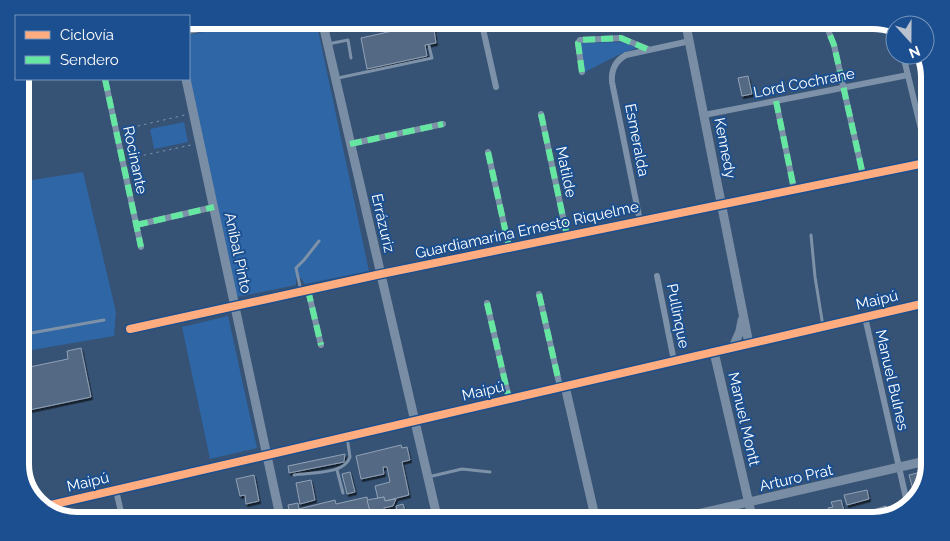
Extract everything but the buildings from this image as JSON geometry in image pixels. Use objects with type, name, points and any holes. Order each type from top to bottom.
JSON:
[{"type":"street","name":"Errázuriz","points":[[324,29],[436,512]]},
{"type":"street","points":[[484,29],[496,87]]},
{"type":"street","name":"Kennedy","points":[[687,29],[749,344]]},
{"type":"street","points":[[827,29],[834,45],[863,175]]},
{"type":"street","points":[[582,72],[578,43],[580,40],[621,38],[649,50],[690,41]]},
{"type":"street","name":"Esmeralda","points":[[640,220],[612,82],[612,73],[615,64],[626,55],[649,50]]},
{"type":"street","points":[[906,65],[921,126]]},
{"type":"street","name":"Lord Cochrane","points":[[704,114],[908,75]]},
{"type":"street","name":"Rocinante","points":[[105,80],[141,247]]},
{"type":"street","name":"Aníbal Pinto","points":[[186,80],[279,512]]},
{"type":"street","points":[[776,101],[794,189]]},
{"type":"street","name":"Matilde","points":[[542,114],[567,236]]},
{"type":"street","points":[[350,144],[444,124]]},
{"type":"street","points":[[488,152],[509,247]]},
{"type":"street","name":"Guardiamarina Ernesto Riquelme","points":[[130,329],[509,247],[921,164]]},
{"type":"street","points":[[136,225],[214,207]]},
{"type":"street","name":"Pullinque","points":[[657,276],[674,361]]},
{"type":"street","points":[[308,290],[321,345]]},
{"type":"street","points":[[539,294],[594,512]]},
{"type":"street","points":[[487,303],[509,399]]},
{"type":"street","name":"Maipú","points":[[52,505],[921,304]]},
{"type":"street","name":"Kennedy","points":[[733,347],[740,331],[742,312]]},
{"type":"street","name":"Manuel Bulnes","points":[[865,317],[906,499]]},
{"type":"street","name":"Manuel Montt","points":[[714,352],[751,512]]},
{"type":"street","name":"Arturo Prat","points":[[706,512],[921,462]]},
{"type":"street","points":[[116,490],[121,512]]},
{"type":"lane","points":[[327,44],[348,40],[351,58]]},
{"type":"lane","points":[[335,78],[432,58],[429,46]]},
{"type":"lane","points":[[811,235],[815,278],[823,327]]},
{"type":"lane","points":[[301,291],[296,268],[309,255],[318,241]]},
{"type":"lane","points":[[29,333],[104,320]]},
{"type":"lane","points":[[294,475],[337,470],[344,467],[349,460],[350,452],[347,436]]},
{"type":"lane","points":[[428,477],[462,469],[490,472]]},
{"type":"lane","points":[[337,470],[344,493]]},
{"type":"path","points":[[125,129],[186,115]]},
{"type":"path","points":[[131,158],[192,145]]},
{"type":"shaded area","points":[[217,29],[318,29],[369,271],[305,284],[301,278],[296,279],[296,285],[237,297],[190,79],[190,35]]},
{"type":"shaded area","points":[[623,42],[637,48],[620,54],[583,73],[580,43]]},
{"type":"shaded area","points":[[184,122],[188,142],[154,149],[150,129]]},
{"type":"shaded area","points":[[83,172],[116,312],[114,336],[29,350],[29,181]]},
{"type":"shaded area","points":[[228,316],[257,448],[210,459],[182,327]]},
{"type":"marked path","points":[[827,29],[834,45],[863,175]]},
{"type":"marked path","points":[[582,72],[578,43],[580,40],[621,38],[649,50]]},
{"type":"marked path","points":[[105,80],[141,247]]},
{"type":"marked path","points":[[776,101],[794,189]]},
{"type":"marked path","points":[[541,114],[567,236]]},
{"type":"marked path","points":[[350,144],[443,124]]},
{"type":"marked path","points":[[488,152],[509,247]]},
{"type":"marked path","points":[[136,225],[214,207]]},
{"type":"marked path","points":[[308,290],[321,345]]},
{"type":"marked path","points":[[539,294],[560,387]]},
{"type":"marked path","points":[[487,303],[509,399]]},
{"type":"cycle path","points":[[130,329],[381,274],[921,164]]},
{"type":"cycle path","points":[[52,505],[921,304]]}]
